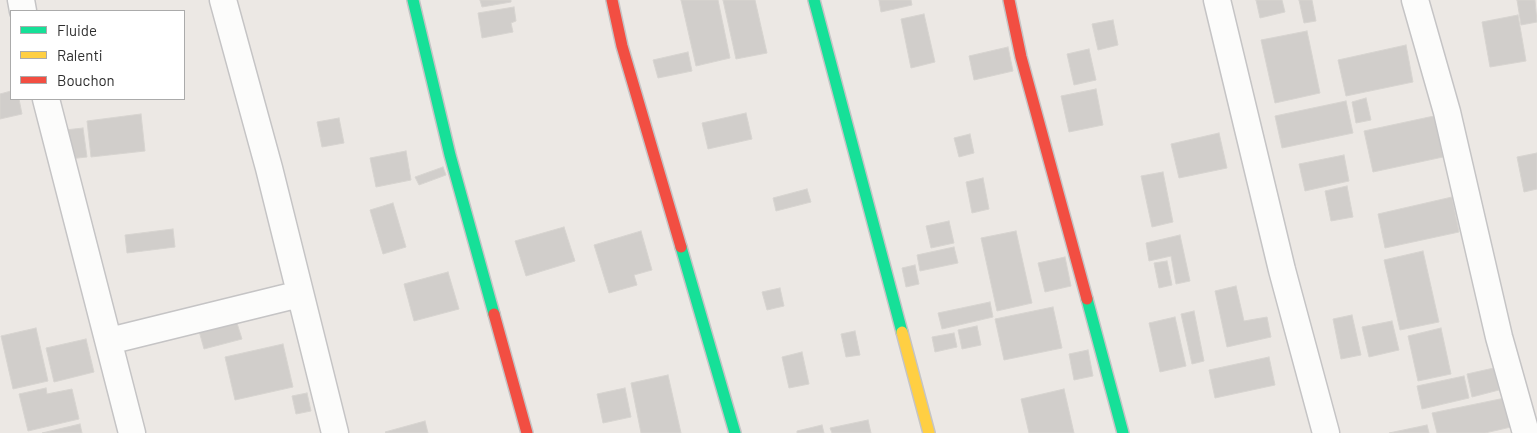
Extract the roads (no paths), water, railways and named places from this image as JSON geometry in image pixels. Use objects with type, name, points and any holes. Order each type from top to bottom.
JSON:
[{"type":"street","points":[[223,0],[269,168],[335,433]]},
{"type":"street","points":[[413,0],[450,154],[527,433]]},
{"type":"street","points":[[612,0],[622,46],[735,433]]},
{"type":"street","points":[[814,0],[929,433]]},
{"type":"street","points":[[1009,0],[1021,57],[1123,433]]},
{"type":"street","points":[[1217,0],[1282,270],[1326,433]]},
{"type":"street","points":[[1415,0],[1447,112],[1499,337],[1526,433]]},
{"type":"street","points":[[46,100],[110,341],[132,433]]},
{"type":"street","points":[[110,341],[300,294]]}]
